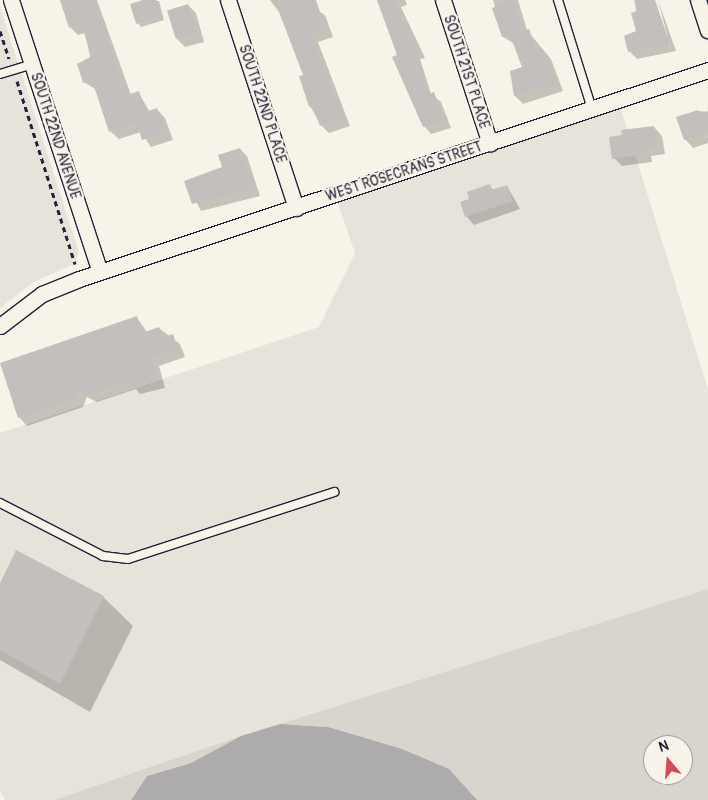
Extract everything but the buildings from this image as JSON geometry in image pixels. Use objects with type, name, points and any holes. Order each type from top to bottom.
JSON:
[{"type":"street","name":"SOUTH 22ND AVENUE","points":[[11,0],[100,272]]},
{"type":"street","name":"SOUTH 22ND PLACE","points":[[228,0],[296,208]]},
{"type":"street","name":"SOUTH 21ST PLACE","points":[[443,0],[490,144]]},
{"type":"street","points":[[698,0],[708,30]]},
{"type":"street","name":"WEST ROSECRANS STREET","points":[[0,326],[42,294],[79,278],[490,144],[708,70]]},
{"type":"lane","points":[[558,0],[592,109]]},
{"type":"lane","points":[[0,74],[32,64]]},
{"type":"lane","points":[[0,503],[103,556],[128,559],[334,492]]},
{"type":"path","points":[[0,31],[79,278]]},
{"type":"path","points":[[0,48],[5,46]]},
{"type":"shaded area","points":[[0,7],[79,252],[74,264],[34,282],[0,308]]},
{"type":"shaded area","points":[[620,106],[708,389],[708,589],[54,800],[5,800],[0,790],[0,433],[319,327],[355,253],[337,201]]},
{"type":"shaded area","points":[[708,589],[708,800],[425,800],[449,769],[328,727],[280,724]]},
{"type":"shaded area","points":[[280,724],[328,727],[402,749],[449,769],[477,800],[131,800],[147,776],[191,763],[241,736]]},
{"type":"shaded area","points":[[241,736],[191,763],[147,776],[131,800],[54,800]]}]
